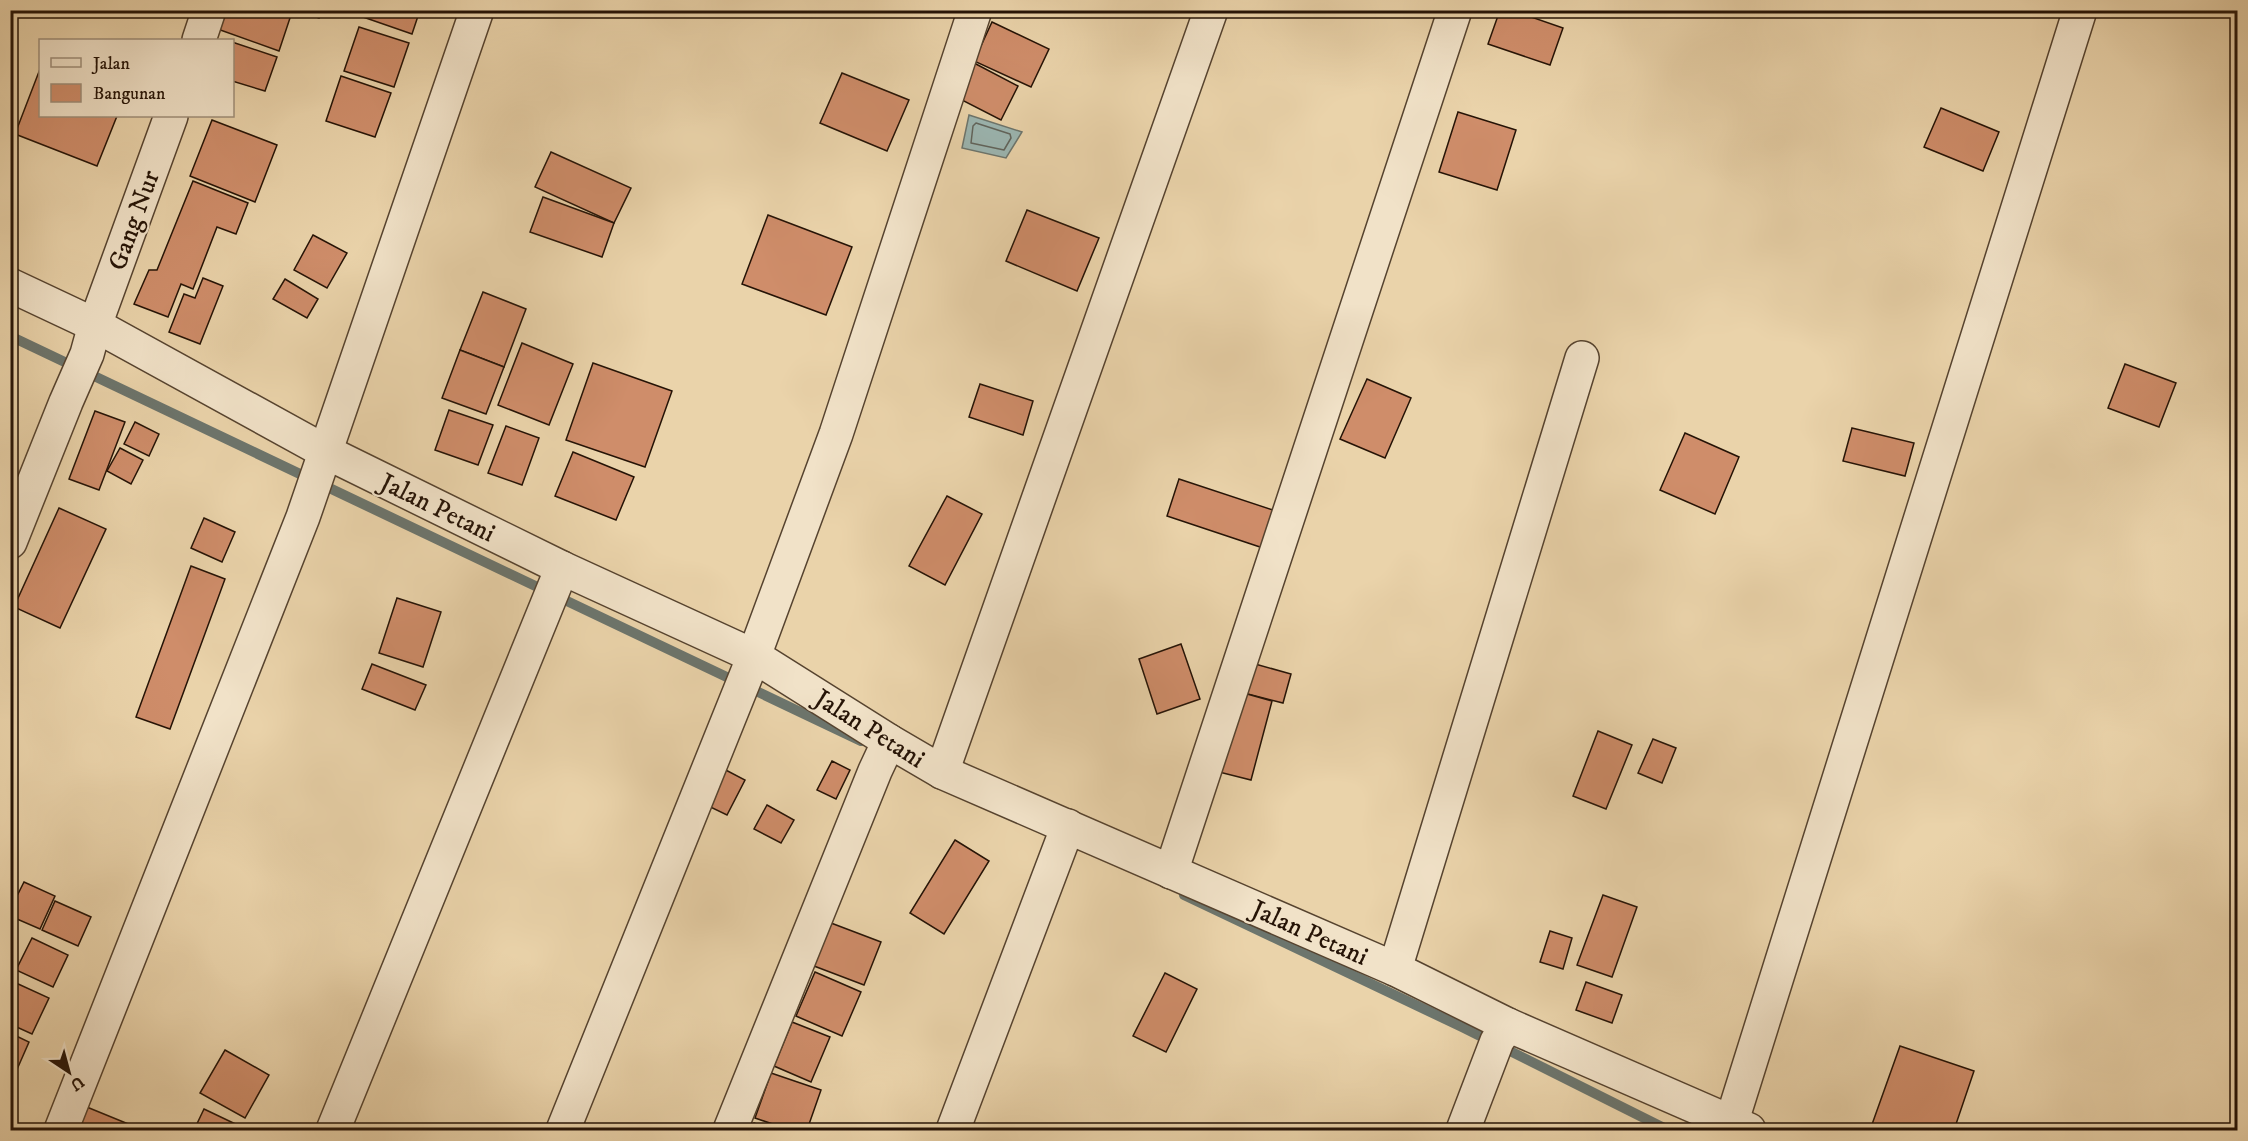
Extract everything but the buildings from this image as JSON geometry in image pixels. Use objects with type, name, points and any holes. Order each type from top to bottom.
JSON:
[{"type":"street","points":[[199,39],[209,10]]},
{"type":"street","points":[[61,1131],[303,517],[477,10]]},
{"type":"street","points":[[563,1131],[754,656],[836,434],[975,10]]},
{"type":"street","points":[[942,772],[1211,10]]},
{"type":"street","points":[[1171,872],[1455,10]]},
{"type":"street","points":[[1737,1128],[2080,10]]},
{"type":"street","name":"Gang Nur","points":[[10,542],[92,340],[171,117]]},
{"type":"street","name":"Jalan Petani","points":[[10,285],[92,340],[323,462],[560,576],[754,656],[942,772],[1395,969],[1503,1033],[1737,1128]]},
{"type":"street","points":[[1395,969],[1581,358]]},
{"type":"street","points":[[333,1131],[560,576]]},
{"type":"street","points":[[730,1131],[889,741]]},
{"type":"street","points":[[953,1131],[1068,826]]},
{"type":"street","points":[[1463,1131],[1503,1033]]},
{"type":"water","points":[[969,115],[1022,132],[1006,158],[962,148]]},
{"type":"waterway","points":[[10,336],[861,741]]},
{"type":"waterway","points":[[1184,895],[1462,1027],[1668,1130]]}]
